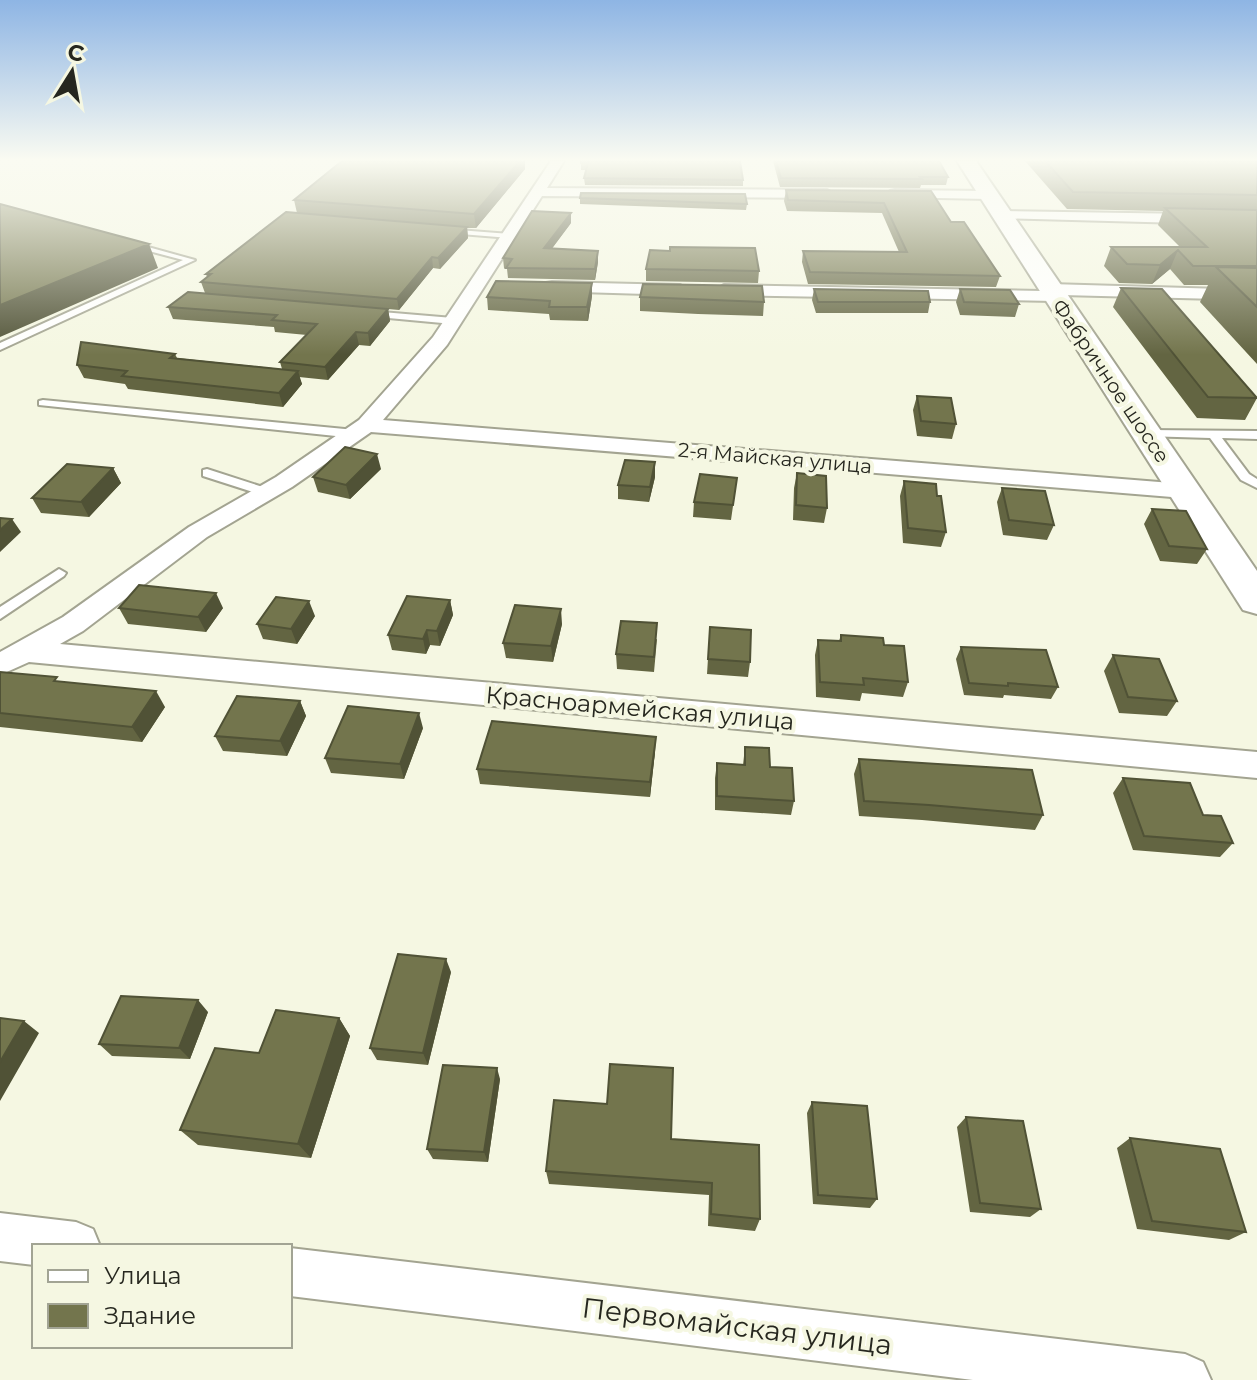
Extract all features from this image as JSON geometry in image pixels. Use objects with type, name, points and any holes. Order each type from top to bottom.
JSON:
[{"type":"main road","name":"Фабричное шоссе","points":[[1007,225],[1257,601]]},
{"type":"street","points":[[8,655],[73,624],[198,532],[361,430],[486,286],[518,225]]},
{"type":"street","points":[[540,287],[1052,293],[1166,298],[1257,295]]},
{"type":"street","name":"2-я Майская улица","points":[[361,430],[1184,491]]},
{"type":"street","name":"Красноармейская улица","points":[[8,655],[1257,765]]},
{"type":"street","points":[[0,1237],[59,1244]]},
{"type":"street","name":"Первомайская улица","points":[[292,1272],[1185,1380]]},
{"type":"lane","points":[[433,230],[511,236]]},
{"type":"lane","points":[[0,347],[191,260],[117,240]]},
{"type":"lane","points":[[360,313],[453,321]]},
{"type":"lane","points":[[43,403],[361,430]]},
{"type":"lane","points":[[1148,434],[1257,435]]},
{"type":"lane","points":[[1214,435],[1245,477],[1257,484]]},
{"type":"lane","points":[[207,473],[265,492]]},
{"type":"lane","points":[[0,614],[59,573]]},
{"type":"building","points":[[0,225],[80,225],[149,244],[0,305]]},
{"type":"building","points":[[269,225],[467,227],[438,258],[432,257],[397,299],[201,282],[211,274],[206,274]]},
{"type":"building","points":[[523,225],[561,225],[544,248],[598,251],[595,269],[506,268],[512,259],[503,258]]},
{"type":"building","points":[[895,225],[966,225],[1000,276],[810,272],[803,251],[907,252]]},
{"type":"building","points":[[1184,225],[1257,225],[1257,266],[1193,266],[1178,250],[1160,265],[1127,264],[1111,247],[1207,247]]},
{"type":"building","points":[[670,247],[755,248],[759,271],[646,269],[650,250],[670,251]]},
{"type":"building","points":[[1216,267],[1257,268],[1257,307]]},
{"type":"building","points":[[496,281],[592,283],[587,307],[549,307],[550,301],[487,297]]},
{"type":"building","points":[[643,284],[762,286],[764,302],[640,297]]},
{"type":"building","points":[[1121,288],[1162,289],[1257,398],[1208,397]]},
{"type":"building","points":[[814,289],[928,291],[930,302],[818,302]]},
{"type":"building","points":[[960,289],[1010,290],[1019,304],[964,302]]},
{"type":"building","points":[[188,292],[388,309],[368,333],[356,332],[325,367],[280,362],[317,324],[272,320],[277,315],[168,307]]},
{"type":"building","points":[[81,342],[175,354],[170,358],[298,371],[279,393],[122,376],[127,371],[77,365]]},
{"type":"building","points":[[917,396],[951,398],[956,424],[921,421]]},
{"type":"building","points":[[345,447],[377,454],[346,485],[313,477]]},
{"type":"building","points":[[625,460],[655,462],[650,487],[618,485]]},
{"type":"building","points":[[67,464],[113,468],[81,502],[32,498]]},
{"type":"building","points":[[797,473],[826,476],[827,508],[796,505]]},
{"type":"building","points":[[700,474],[737,478],[733,505],[694,502]]},
{"type":"building","points":[[904,481],[936,484],[937,496],[941,496],[946,532],[908,528]]},
{"type":"building","points":[[1002,488],[1045,491],[1054,525],[1009,520]]},
{"type":"building","points":[[1152,509],[1186,511],[1207,549],[1169,546]]},
{"type":"building","points":[[0,518],[12,519],[0,530]]},
{"type":"building","points":[[139,585],[216,593],[198,617],[119,608]]},
{"type":"building","points":[[407,596],[450,600],[437,631],[427,630],[423,639],[388,635]]},
{"type":"building","points":[[276,597],[309,601],[291,629],[257,624]]},
{"type":"building","points":[[515,605],[561,609],[551,646],[503,643]]},
{"type":"building","points":[[621,621],[657,623],[654,657],[616,654]]},
{"type":"building","points":[[710,627],[751,630],[750,662],[708,659]]},
{"type":"building","points":[[841,635],[883,638],[884,645],[904,646],[908,682],[863,678],[864,685],[820,682],[818,640],[841,641]]},
{"type":"building","points":[[961,647],[1046,650],[1058,687],[969,683]]},
{"type":"building","points":[[1113,655],[1159,659],[1177,701],[1128,697]]},
{"type":"building","points":[[0,672],[57,677],[54,681],[156,691],[132,727],[0,713]]},
{"type":"building","points":[[237,696],[300,701],[280,741],[215,736]]},
{"type":"building","points":[[348,706],[419,713],[400,764],[325,758]]},
{"type":"building","points":[[492,721],[656,737],[650,782],[477,769]]},
{"type":"building","points":[[745,747],[769,748],[770,767],[792,768],[794,801],[717,796],[717,763],[745,765]]},
{"type":"building","points":[[859,759],[1032,770],[1043,815],[864,801]]},
{"type":"building","points":[[1123,778],[1190,783],[1203,815],[1221,816],[1233,843],[1144,836]]},
{"type":"building","points":[[398,954],[446,959],[423,1053],[370,1048]]},
{"type":"building","points":[[121,996],[198,1000],[179,1048],[99,1044]]},
{"type":"building","points":[[276,1010],[339,1018],[298,1144],[180,1130],[215,1048],[259,1053]]},
{"type":"building","points":[[0,1018],[24,1021],[0,1062]]},
{"type":"building","points":[[610,1064],[673,1068],[671,1139],[759,1145],[760,1219],[711,1214],[712,1183],[546,1171],[554,1100],[607,1104]]},
{"type":"building","points":[[443,1065],[497,1068],[484,1152],[427,1149]]},
{"type":"building","points":[[812,1102],[867,1106],[877,1199],[818,1195]]},
{"type":"building","points":[[966,1117],[1023,1121],[1041,1209],[980,1203]]},
{"type":"building","points":[[1130,1138],[1220,1149],[1246,1232],[1152,1221]]}]
